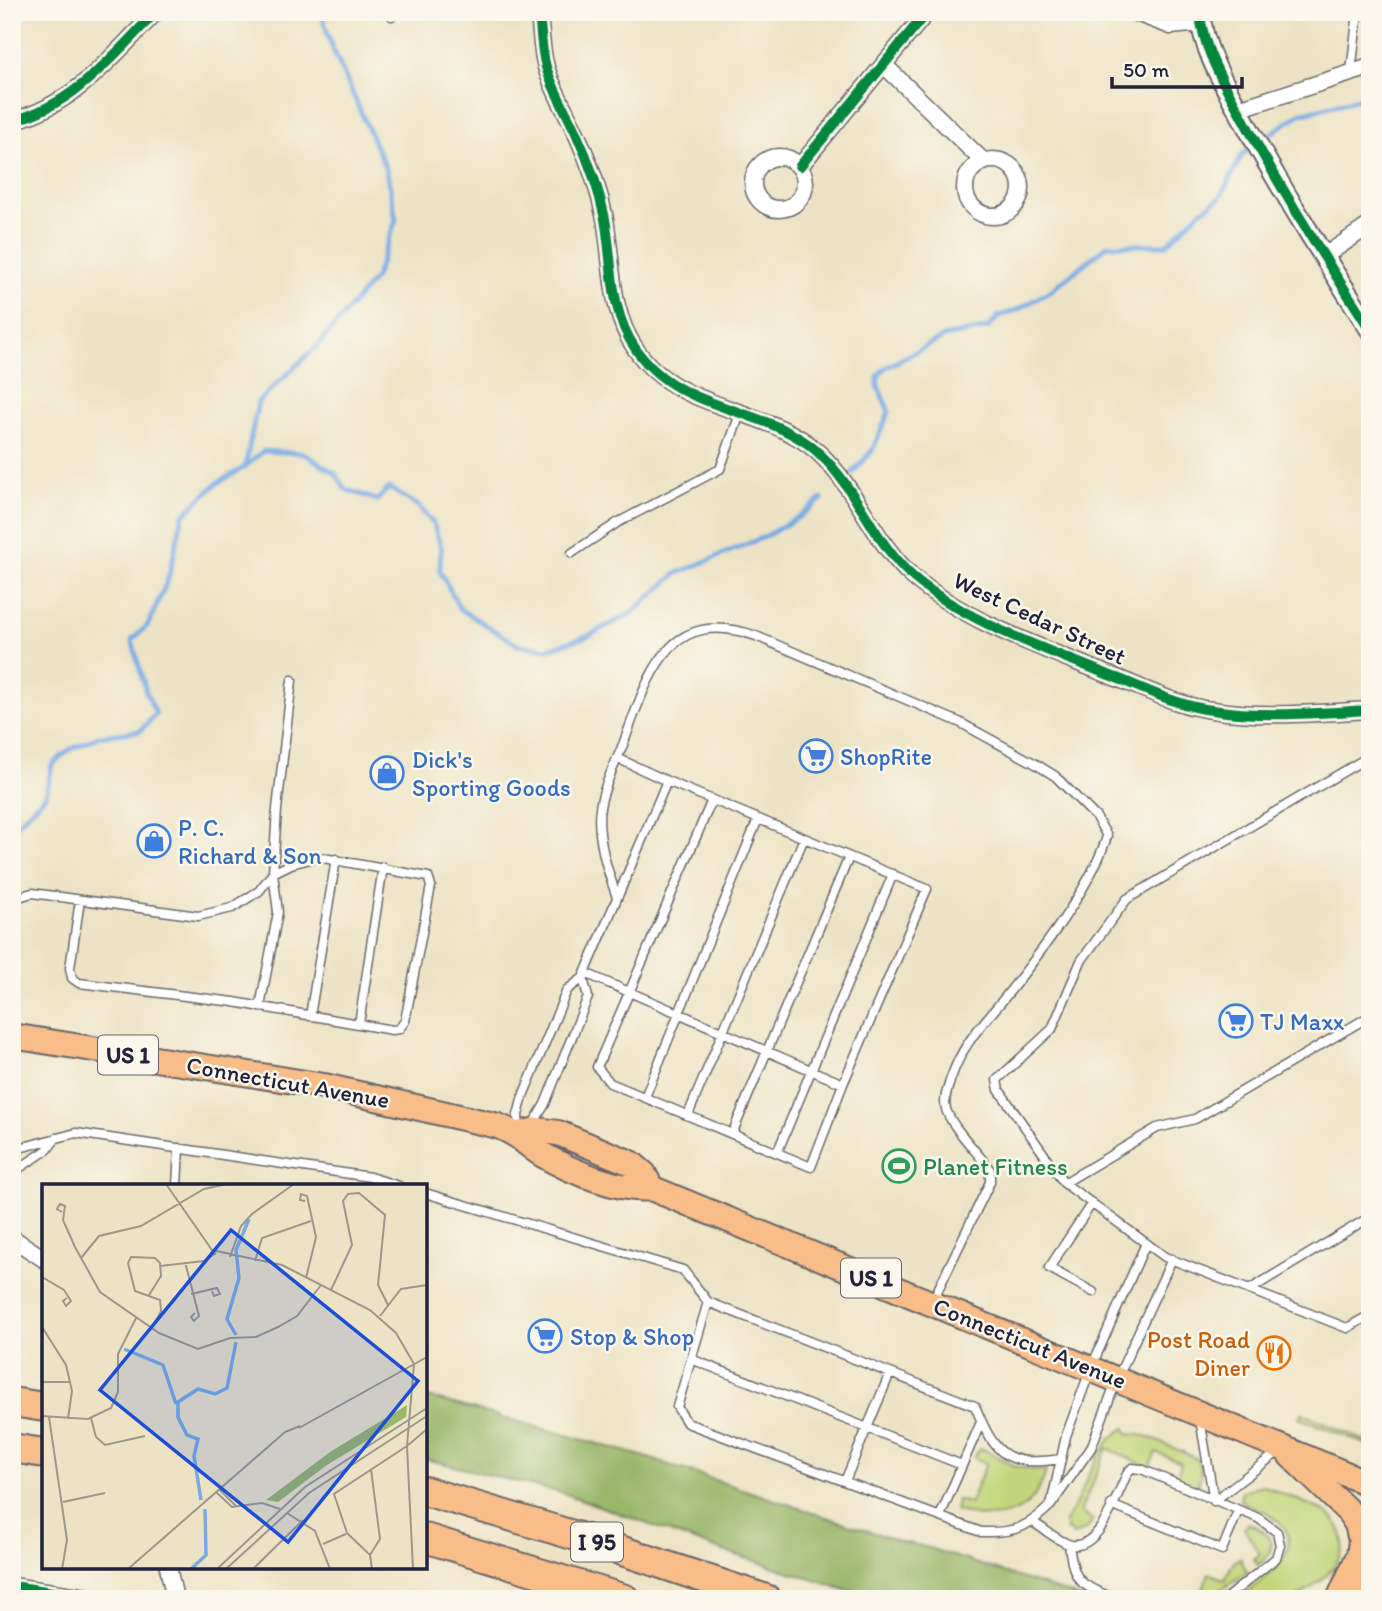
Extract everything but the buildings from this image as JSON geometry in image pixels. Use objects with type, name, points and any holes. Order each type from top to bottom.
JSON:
[{"type":"highway","points":[[12,1402],[42,1407]]},
{"type":"highway","points":[[12,1448],[42,1453]]},
{"type":"highway","name":"I 95","points":[[427,1493],[593,1541],[766,1599]]},
{"type":"highway","name":"I 95","points":[[427,1539],[625,1599]]},
{"type":"main road","name":"Connecticut Avenue","points":[[12,1036],[324,1086],[425,1107],[520,1135],[537,1130],[558,1133],[631,1163],[644,1174],[651,1188],[1370,1483]]},
{"type":"main road","points":[[1283,1448],[1349,1512],[1357,1524],[1361,1541],[1359,1555],[1339,1599]]},
{"type":"main road","points":[[1345,1599],[1370,1581]]},
{"type":"street","points":[[12,121],[67,98],[100,72],[156,12]]},
{"type":"street","name":"West Cedar Street","points":[[539,12],[545,65],[586,155],[600,198],[615,304],[624,330],[645,362],[661,376],[689,394],[802,440],[819,453],[841,477],[881,538],[912,575],[946,601],[979,618],[1137,686],[1209,710],[1275,715],[1370,710]]},
{"type":"street","points":[[800,166],[927,12]]},
{"type":"street","points":[[1134,12],[1171,26],[1200,17],[1238,109],[1323,257],[1370,329]]},
{"type":"street","points":[[884,65],[984,162]]},
{"type":"street","points":[[1238,109],[1370,67]]},
{"type":"street","points":[[1323,257],[1370,225]]},
{"type":"street","points":[[12,1238],[42,1258]]},
{"type":"street","points":[[169,1569],[175,1599]]},
{"type":"street","points":[[12,1586],[100,1599]]},
{"type":"lane","points":[[1351,73],[1358,12]]},
{"type":"lane","points":[[572,553],[617,523],[720,469],[740,414]]},
{"type":"lane","points":[[617,897],[606,868],[599,809],[617,758],[661,655],[679,638],[728,626],[960,722],[1055,776],[1096,817],[1107,836],[1102,852],[1055,929],[1013,987],[974,1030],[958,1058],[946,1094],[946,1110],[990,1170],[990,1182],[932,1303]]},
{"type":"lane","points":[[260,1007],[278,912],[273,873],[276,809],[292,680]]},
{"type":"lane","points":[[1370,756],[1127,900],[1081,961],[1052,1029],[997,1080],[999,1090],[1064,1183],[1146,1243],[1172,1259],[1347,1328],[1370,1315]]},
{"type":"lane","points":[[617,758],[927,889],[843,1084],[811,1167],[610,1083],[597,1067],[712,800]]},
{"type":"lane","points":[[520,1135],[518,1115],[523,1096],[567,990],[584,975],[667,781]]},
{"type":"lane","points":[[645,1097],[758,819]]},
{"type":"lane","points":[[688,1115],[804,838]]},
{"type":"lane","points":[[12,900],[32,893],[198,916],[232,908],[259,891],[273,873],[318,856],[422,874],[428,877],[431,886],[405,1021],[399,1029],[392,1030],[260,1007],[79,983],[72,978],[70,968],[80,901]]},
{"type":"lane","points":[[732,1134],[849,857]]},
{"type":"lane","points":[[310,1016],[336,859]]},
{"type":"lane","points":[[359,1024],[383,867]]},
{"type":"lane","points":[[777,1153],[893,874]]},
{"type":"lane","points":[[584,975],[843,1084]]},
{"type":"lane","points":[[520,1135],[536,1122],[588,997],[584,975]]},
{"type":"lane","points":[[1064,1183],[1157,1128],[1195,1119],[1370,1016]]},
{"type":"lane","points":[[12,1150],[76,1133],[377,1183]]},
{"type":"lane","points":[[12,1173],[47,1150],[56,1138]]},
{"type":"lane","points":[[177,1184],[179,1148]]},
{"type":"lane","points":[[427,1195],[682,1270],[708,1302],[975,1406],[989,1441],[1011,1457],[1041,1462],[1061,1459]]},
{"type":"lane","points":[[1092,1203],[1049,1268],[1093,1292]]},
{"type":"lane","points":[[1249,1290],[1370,1217]]},
{"type":"lane","points":[[1051,1505],[1066,1436],[1091,1368],[1146,1243]]},
{"type":"lane","points":[[708,1302],[677,1407],[687,1423],[981,1532],[1009,1533],[1034,1522],[1051,1505],[1091,1448],[1117,1379],[1172,1259]]},
{"type":"lane","points":[[691,1359],[962,1465]]},
{"type":"lane","points":[[845,1481],[890,1373]]},
{"type":"lane","points":[[1198,1412],[1214,1502]]},
{"type":"lane","points":[[940,1516],[981,1422]]},
{"type":"lane","points":[[1214,1502],[1283,1448]]},
{"type":"lane","points":[[1034,1522],[1069,1545],[1082,1545],[1093,1539],[1132,1468],[1268,1523],[1277,1532],[1279,1552],[1266,1569],[1224,1599]]},
{"type":"lane","points":[[1111,1505],[1222,1550],[1238,1511]]},
{"type":"lane","points":[[1069,1545],[1075,1578],[1115,1599]]},
{"type":"green space","points":[[427,1397],[642,1456],[1085,1599],[874,1599],[708,1546],[566,1494],[427,1459]]},
{"type":"green space","points":[[1302,1413],[1370,1443],[1370,1446],[1302,1419],[1299,1417]]},
{"type":"green space","points":[[1125,1428],[1128,1434],[1146,1436],[1196,1458],[1201,1469],[1199,1484],[1193,1487],[1179,1481],[1177,1476],[1181,1463],[1156,1452],[1149,1467],[1107,1448],[1080,1512],[1093,1520],[1087,1529],[1074,1535],[1067,1530],[1065,1522],[1104,1446]]},
{"type":"green space","points":[[981,1448],[1016,1467],[1046,1471],[1040,1487],[1022,1508],[998,1516],[955,1510],[957,1500],[970,1503],[986,1464],[974,1457]]},
{"type":"green space","points":[[1262,1485],[1322,1510],[1341,1530],[1343,1541],[1338,1561],[1321,1580],[1295,1598],[1237,1599],[1280,1563],[1289,1540],[1285,1529],[1274,1517],[1240,1500],[1242,1491]]},
{"type":"green space","points":[[1249,1523],[1263,1531],[1270,1541],[1269,1553],[1258,1565],[1254,1559],[1260,1554],[1244,1528]]},
{"type":"green space","points":[[1240,1558],[1247,1572],[1207,1599],[1199,1599],[1209,1573],[1225,1580],[1233,1562]]},
{"type":"waterway","points":[[245,467],[258,402],[319,344],[375,278],[396,220],[386,169],[332,47],[321,12]]},
{"type":"waterway","points":[[1261,140],[1300,114],[1370,96]]},
{"type":"waterway","points":[[853,472],[872,451],[889,412],[878,386],[878,376],[885,368],[944,337],[988,328],[999,316],[1017,310],[1049,292],[1108,245],[1166,245],[1202,210],[1220,198],[1242,155],[1253,146]]},
{"type":"waterway","points":[[12,829],[46,795],[52,765],[69,750],[100,736],[140,731],[156,714],[146,692],[132,640],[148,625],[168,579],[183,515],[216,484],[245,467],[263,451],[303,453],[335,473],[345,489],[377,500],[389,488],[417,505],[433,523],[441,547],[440,571],[460,609],[518,645],[548,649],[588,636],[632,613],[676,574],[764,537],[799,517],[822,499]]},
{"type":"cycle path","points":[[12,121],[35,113],[74,91],[108,62],[156,12]]},
{"type":"cycle path","points":[[539,12],[546,67],[585,154],[600,197],[620,318],[635,348],[652,368],[693,395],[763,421],[808,444],[838,474],[898,562],[934,593],[983,622],[1150,692],[1199,708],[1271,714],[1370,710]]},
{"type":"cycle path","points":[[800,166],[927,12]]},
{"type":"cycle path","points":[[1200,12],[1211,56],[1225,85],[1291,203],[1370,329]]},
{"type":"cycle path","points":[[12,1586],[100,1599]]},
{"type":"place","name":"ShopRite","points":[[816,756]]},
{"type":"place","name":"Dick's Sporting Goods","points":[[387,773]]},
{"type":"place","name":"P. C. Richard & Son","points":[[154,841]]},
{"type":"place","name":"TJ Maxx","points":[[1236,1021]]},
{"type":"place","name":"Planet Fitness","points":[[899,1166]]},
{"type":"place","name":"Stop & Shop","points":[[545,1336]]},
{"type":"place","name":"Post Road Diner","points":[[1274,1353]]}]
